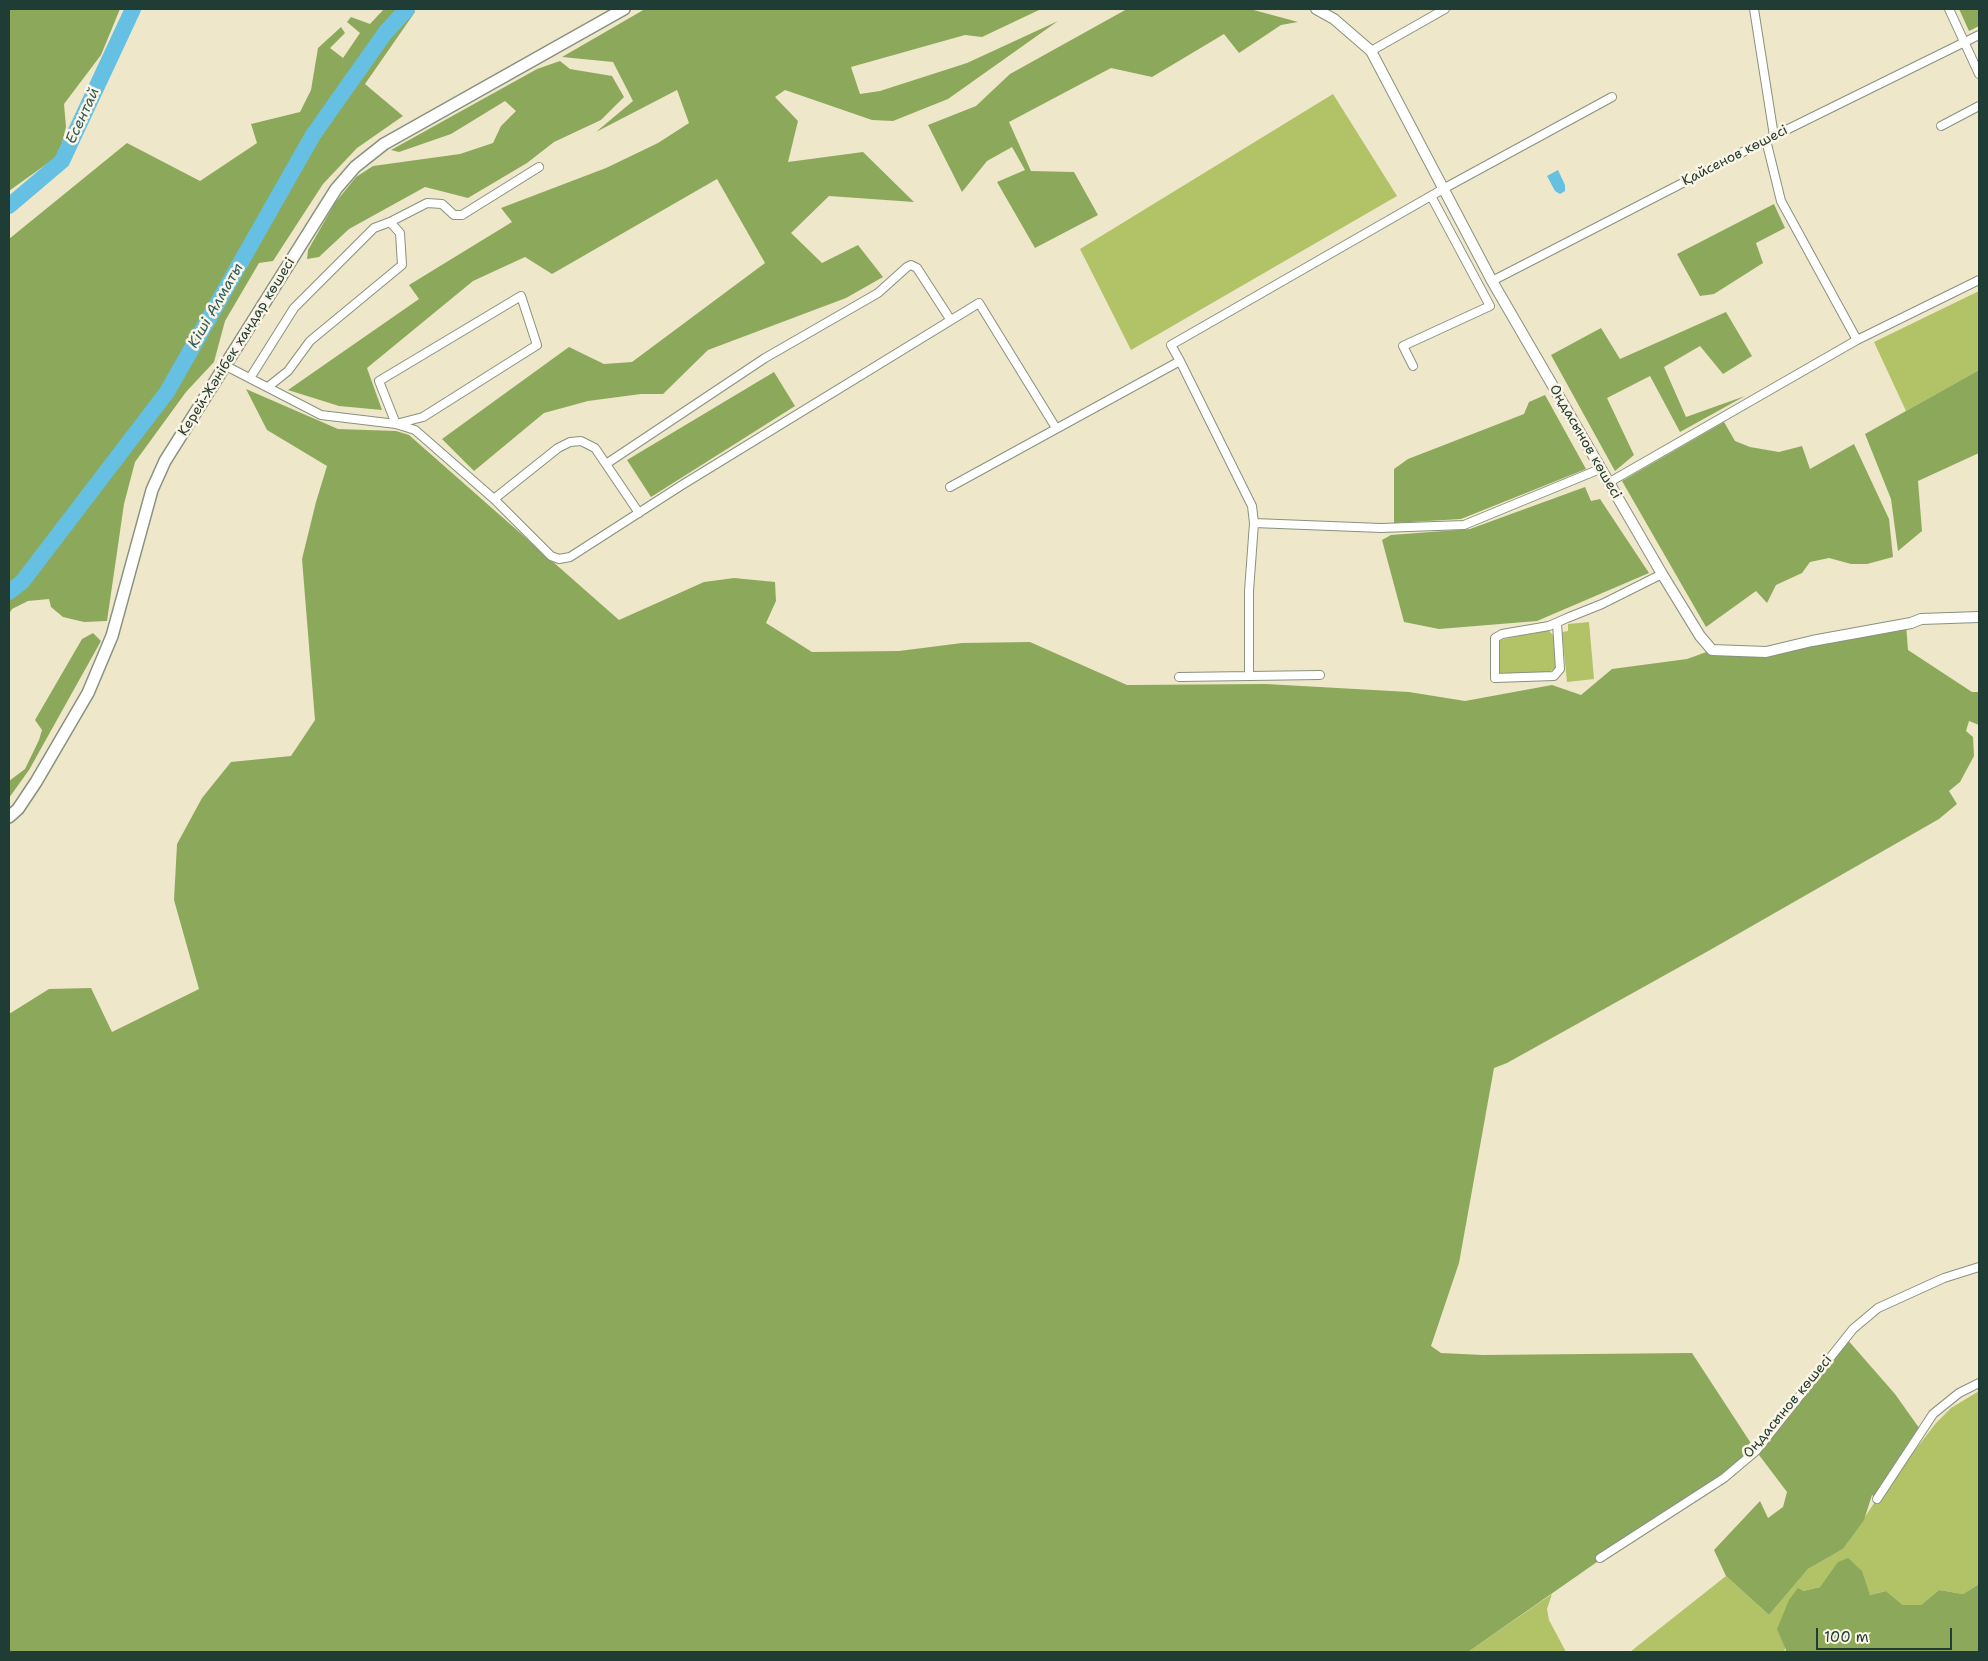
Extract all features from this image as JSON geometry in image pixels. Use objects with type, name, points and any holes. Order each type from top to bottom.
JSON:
[{"type":"main road","name":"Керей-Жәнібек хандар көшесі","points":[[9,817],[18,809],[36,782],[88,694],[112,636],[152,490],[165,462],[321,212],[355,167],[384,144],[624,9]]},
{"type":"street","name":"Оңдасынов көшесі","points":[[1316,9],[1334,19],[1371,51],[1492,281],[1662,574],[1700,636],[1712,650],[1766,652],[1812,641],[1911,623],[1921,619],[1979,617]]},
{"type":"street","points":[[1371,51],[1444,9]]},
{"type":"street","points":[[1754,9],[1770,138],[1781,201],[1857,340]]},
{"type":"street","points":[[1949,9],[1979,74]]},
{"type":"street","name":"Қайсенов көшесі","points":[[1492,281],[1770,138],[1979,35]]},
{"type":"street","points":[[1249,675],[1249,591],[1254,523],[1252,506],[1171,345],[1431,196],[1612,97]]},
{"type":"street","points":[[1940,126],[1979,106]]},
{"type":"street","points":[[250,378],[294,308],[374,228],[427,203],[442,204],[454,216],[462,215],[540,167]]},
{"type":"street","points":[[1413,366],[1403,346],[1490,306],[1431,196]]},
{"type":"street","points":[[268,387],[288,371],[317,335],[402,265],[400,233],[390,222]]},
{"type":"street","points":[[606,464],[765,358],[878,293],[911,265],[917,268],[950,320]]},
{"type":"street","points":[[1608,482],[1857,340],[1979,280]]},
{"type":"street","points":[[521,296],[537,345],[422,418],[396,424],[379,381],[521,296]]},
{"type":"street","points":[[226,366],[321,415],[396,424],[415,430],[494,499],[551,556],[559,559],[570,557],[979,303],[1056,428]]},
{"type":"street","points":[[950,487],[1180,361]]},
{"type":"street","points":[[494,499],[558,448],[570,442],[581,441],[595,448],[639,513]]},
{"type":"street","points":[[1254,523],[1381,528],[1464,525],[1600,469]]},
{"type":"street","points":[[1557,623],[1560,669],[1554,676],[1495,678],[1494,638],[1502,634],[1557,623],[1602,604],[1662,574]]},
{"type":"street","points":[[1179,677],[1320,675]]},
{"type":"street","name":"Оңдасынов көшесі","points":[[1600,1558],[1724,1478],[1756,1451],[1853,1329],[1878,1308],[1944,1278],[1979,1267]]},
{"type":"street","points":[[1877,1499],[1933,1414],[1958,1393],[1979,1383]]},
{"type":"green space","points":[[9,9],[120,9],[101,55],[64,104],[66,127],[59,155],[9,191]]},
{"type":"green space","points":[[384,9],[413,9],[415,12],[365,84],[403,116],[357,148],[323,184],[273,261],[259,263],[225,321],[214,362],[186,392],[135,462],[124,504],[107,621],[84,622],[63,617],[51,607],[49,599],[28,601],[12,609],[9,614],[9,239],[127,143],[200,181],[257,143],[251,124],[300,112],[311,90],[318,48],[341,27],[345,33],[330,48],[343,58],[360,33],[347,22],[351,17],[370,24]]},
{"type":"green space","points":[[645,9],[1039,10],[982,37],[965,35],[851,67],[860,94],[880,91],[967,63],[1058,21],[948,99],[893,121],[872,120],[785,90],[775,97],[798,121],[788,162],[863,152],[914,202],[829,196],[791,233],[822,263],[858,245],[883,277],[846,298],[708,350],[663,394],[641,394],[588,401],[544,413],[474,471],[442,439],[569,347],[604,364],[632,362],[765,263],[717,179],[552,274],[525,257],[473,281],[367,368],[382,410],[339,406],[288,390],[419,299],[409,285],[512,222],[501,208],[606,168],[658,143],[689,123],[677,90],[596,132],[633,101],[613,62],[562,57]]},
{"type":"green space","points":[[1127,9],[1250,9],[1298,22],[1281,25],[1239,53],[1224,34],[1152,77],[1111,68],[1009,122],[1031,171],[1074,172],[1098,215],[1035,248],[997,182],[1025,170],[1012,147],[987,161],[962,192],[928,125],[976,106],[1010,74]]},
{"type":"green space","points":[[1959,9],[1979,9],[1979,26],[1969,31]]},
{"type":"green space","points":[[560,61],[570,69],[612,76],[624,97],[601,120],[554,142],[527,163],[468,198],[425,187],[349,229],[319,257],[307,259],[308,250],[335,203],[356,177],[373,166],[460,154],[493,143],[501,126],[516,111],[505,101],[451,134],[399,152],[391,150],[537,69]]},
{"type":"green space","points":[[1333,94],[1397,196],[1131,350],[1080,249]]},
{"type":"green space","points":[[1774,204],[1785,228],[1756,243],[1763,263],[1714,294],[1700,296],[1677,254]]},
{"type":"green space","points":[[1979,291],[1979,370],[1906,411],[1874,342]]},
{"type":"green space","points":[[1726,312],[1752,356],[1723,374],[1700,346],[1664,367],[1686,417],[1745,396],[1680,432],[1650,376],[1607,398],[1634,455],[1615,471],[1551,355],[1601,328],[1620,359]]},
{"type":"green space","points":[[1979,370],[1979,453],[1918,481],[1922,531],[1898,551],[1891,499],[1865,434]]},
{"type":"green space","points":[[774,372],[795,406],[651,497],[627,460]]},
{"type":"green space","points":[[246,389],[338,429],[396,431],[409,435],[619,620],[704,582],[734,578],[775,582],[776,601],[766,623],[812,652],[899,651],[962,643],[1030,642],[1127,685],[1266,684],[1409,692],[1465,701],[1552,685],[1581,695],[1612,669],[1687,659],[1712,650],[1766,652],[1906,624],[1908,650],[1972,692],[1979,692],[1979,725],[1969,721],[1966,731],[1973,737],[1974,756],[1960,782],[1949,791],[1957,804],[1939,819],[1710,950],[1507,1063],[1494,1068],[1459,1263],[1431,1346],[1441,1353],[1483,1355],[1692,1353],[1756,1451],[1468,1652],[9,1652],[9,1014],[49,989],[91,988],[112,1032],[199,989],[174,900],[177,844],[202,798],[231,762],[291,756],[315,720],[302,559],[327,466],[267,430]]},
{"type":"green space","points":[[1545,395],[1586,469],[1461,519],[1394,523],[1394,469],[1408,459],[1524,414],[1529,402]]},
{"type":"green space","points":[[1724,422],[1735,441],[1750,447],[1779,452],[1802,446],[1810,469],[1854,444],[1889,519],[1893,557],[1867,564],[1851,564],[1829,558],[1810,562],[1802,573],[1776,585],[1767,603],[1756,591],[1706,627],[1622,481]]},
{"type":"green space","points":[[1585,487],[1591,501],[1600,499],[1649,573],[1537,621],[1439,629],[1404,622],[1382,540],[1391,535],[1470,529]]},
{"type":"green space","points":[[1589,622],[1594,679],[1567,682],[1562,632],[1568,631],[1568,624]]},
{"type":"green space","points":[[1548,630],[1554,636],[1556,667],[1548,673],[1500,674],[1498,646],[1500,640]]},
{"type":"green space","points":[[93,633],[101,641],[29,770],[9,798],[9,781],[25,769],[39,740],[42,730],[35,720],[82,639]]},
{"type":"green space","points":[[1846,1338],[1895,1394],[1922,1432],[1877,1499],[1872,1495],[1864,1520],[1843,1549],[1808,1569],[1769,1615],[1726,1576],[1714,1550],[1760,1501],[1768,1518],[1783,1507],[1787,1492],[1756,1451],[1793,1412],[1826,1363]]},
{"type":"green space","points":[[1979,1391],[1979,1584],[1963,1594],[1939,1590],[1921,1605],[1903,1605],[1886,1591],[1870,1595],[1868,1591],[1828,1577],[1820,1587],[1803,1591],[1784,1652],[1630,1652],[1726,1576],[1769,1615],[1808,1569],[1843,1549],[1877,1499],[1936,1423],[1951,1408]]},
{"type":"green space","points":[[1848,1558],[1862,1571],[1870,1595],[1886,1591],[1903,1605],[1921,1605],[1939,1590],[1963,1594],[1979,1584],[1979,1652],[1784,1652],[1786,1650],[1777,1629],[1789,1600],[1798,1588],[1803,1591],[1820,1587],[1838,1562]]},
{"type":"green space","points":[[1552,1594],[1547,1609],[1549,1620],[1566,1652],[1468,1652]]},
{"type":"water","points":[[1558,170],[1565,185],[1565,191],[1560,194],[1555,191],[1547,176]]},
{"type":"waterway","name":"Есентай","points":[[9,206],[62,161],[133,9]]},
{"type":"waterway","name":"Кіші Алматы","points":[[9,592],[22,582],[167,392],[313,135],[385,33],[407,9]]}]
